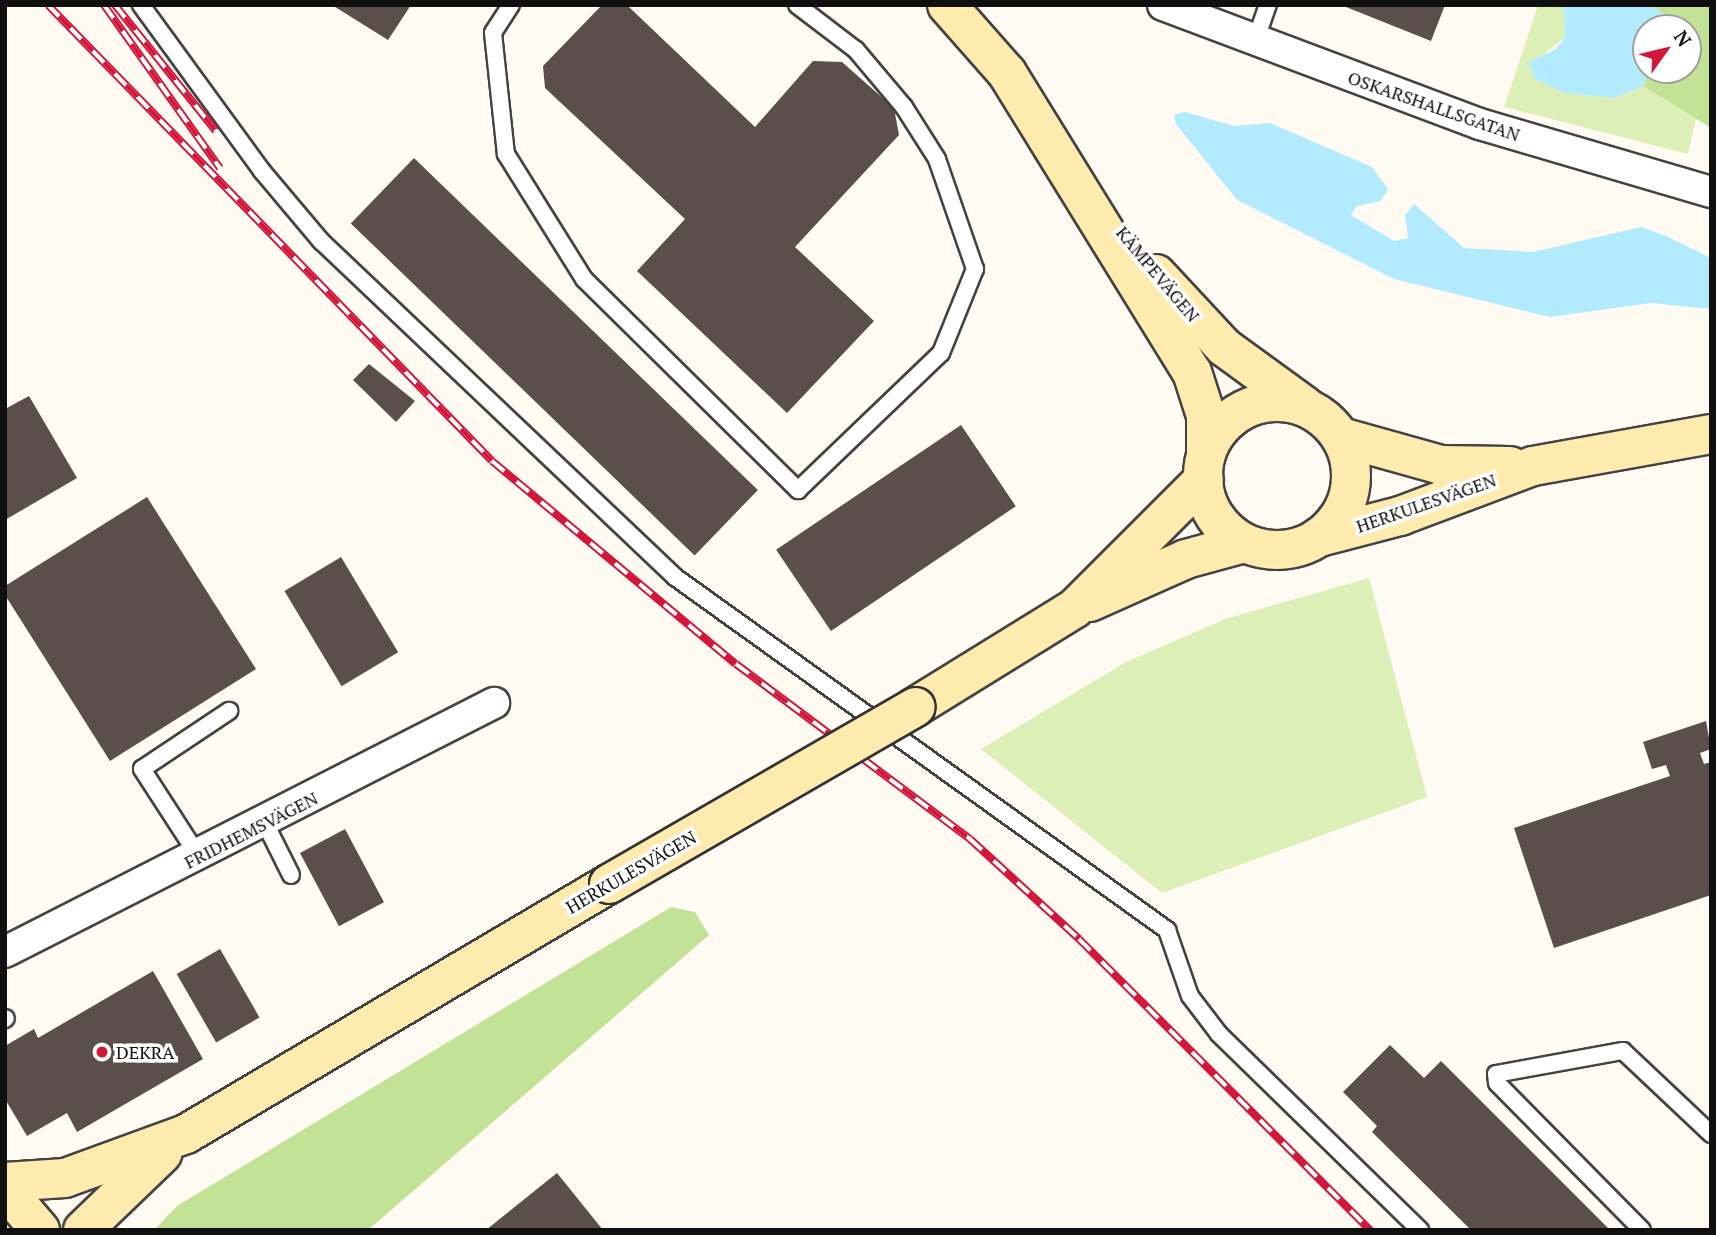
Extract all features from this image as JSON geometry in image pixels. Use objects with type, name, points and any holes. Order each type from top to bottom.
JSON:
[{"type":"main road","name":"KÄMPEVÄGEN","points":[[947,5],[1007,73],[1059,151],[1192,372],[1206,416],[1205,467]]},
{"type":"main road","name":"KÄMPEVÄGEN","points":[[1059,151],[1180,305],[1224,347],[1305,406]]},
{"type":"main road","points":[[1256,404],[1305,406],[1341,437],[1352,480],[1336,522],[1319,537],[1283,550],[1244,542],[1213,513],[1205,467],[1234,414],[1256,404]]},
{"type":"main road","name":"HERKULESVÄGEN","points":[[1319,537],[1400,516],[1533,466],[1711,434]]},
{"type":"main road","name":"HERKULESVÄGEN","points":[[1341,437],[1441,465],[1533,466]]},
{"type":"main road","name":"HERKULESVÄGEN","points":[[1075,608],[1205,467]]},
{"type":"main road","name":"HERKULESVÄGEN","points":[[83,1230],[112,1196],[186,1134],[915,707],[1075,608],[1186,559],[1244,542]]},
{"type":"main road","name":"HERKULESVÄGEN","points":[[5,1182],[65,1178],[186,1134]]},
{"type":"main road","points":[[5,1189],[40,1230]]},
{"type":"street","name":"OSKARSHALLSGATAN","points":[[1163,5],[1255,42],[1480,124],[1711,192]]},
{"type":"street","name":"FRIDHEMSVÄGEN","points":[[5,953],[199,857],[494,703]]},
{"type":"lane","points":[[141,5],[262,171],[321,241],[675,577],[1167,930],[1190,996],[1219,1034],[1420,1230]]},
{"type":"lane","points":[[511,5],[493,33],[506,154],[584,279],[798,490],[941,353],[975,270],[937,159],[904,107],[856,50],[797,5]]},
{"type":"lane","points":[[1255,42],[1268,5]]},
{"type":"lane","points":[[199,857],[142,769],[229,711]]},
{"type":"lane","points":[[265,823],[291,875]]},
{"type":"lane","points":[[1642,1230],[1497,1083],[1496,1074],[1623,1051],[1711,1134]]},
{"type":"green space","points":[[1538,5],[1563,5],[1565,37],[1545,53],[1614,98],[1643,86],[1696,119],[1688,154],[1504,107]]},
{"type":"green space","points":[[1651,5],[1711,5],[1711,128],[1643,86],[1702,84],[1702,14],[1663,14]]},
{"type":"green space","points":[[1369,578],[1427,797],[1162,893],[981,749],[1124,663],[1225,619]]},
{"type":"green space","points":[[671,907],[695,912],[709,935],[368,1230],[154,1230],[177,1206]]},
{"type":"water","points":[[1563,5],[1651,5],[1663,14],[1632,14],[1632,84],[1644,84],[1615,98],[1565,93],[1535,79],[1528,62],[1556,49],[1565,37]]},
{"type":"water","points":[[1185,112],[1234,126],[1270,123],[1372,167],[1388,189],[1381,201],[1357,206],[1351,215],[1394,241],[1408,238],[1405,215],[1414,204],[1464,248],[1533,252],[1641,227],[1666,236],[1711,258],[1711,309],[1651,303],[1550,317],[1394,279],[1237,200],[1176,124],[1174,115]]},
{"type":"building","points":[[332,5],[411,5],[388,40]]},
{"type":"building","points":[[1341,5],[1445,5],[1431,41]]},
{"type":"building","points":[[601,6],[629,7],[755,127],[813,61],[842,62],[894,108],[899,135],[795,247],[874,321],[787,413],[637,271],[685,219],[545,88],[543,66]]},
{"type":"building","points":[[414,158],[758,490],[695,556],[351,223]]},
{"type":"building","points":[[369,364],[415,401],[396,422],[353,380]]},
{"type":"building","points":[[29,396],[77,478],[5,520],[5,409]]},
{"type":"building","points":[[961,425],[1016,506],[831,631],[776,550]]},
{"type":"building","points":[[147,497],[256,669],[110,761],[5,595],[5,586]]},
{"type":"building","points":[[341,557],[398,652],[342,686],[284,591]]},
{"type":"building","points":[[1706,721],[1711,749],[1700,753],[1704,764],[1711,762],[1711,895],[1554,948],[1514,828],[1670,776],[1666,765],[1652,769],[1643,742]]},
{"type":"building","points":[[345,829],[384,902],[339,926],[300,853]]},
{"type":"building","points":[[220,949],[260,1017],[216,1042],[177,974]]},
{"type":"building","name":"DEKRA","points":[[153,971],[203,1059],[77,1132],[67,1113],[27,1136],[5,1099],[5,1046],[34,1029],[38,1038]]},
{"type":"building","points":[[1390,1045],[1424,1078],[1441,1061],[1610,1230],[1471,1230],[1372,1132],[1377,1126],[1343,1092]]},
{"type":"building","points":[[557,1173],[603,1230],[486,1230]]},
{"type":"railway","points":[[48,5],[492,461],[736,664],[970,839],[1079,939],[1370,1230]]},
{"type":"railway","points":[[104,5],[220,168]]},
{"type":"railway","points":[[115,5],[216,131]]},
{"type":"place","name":"DEKRA","points":[[102,1052]]}]
